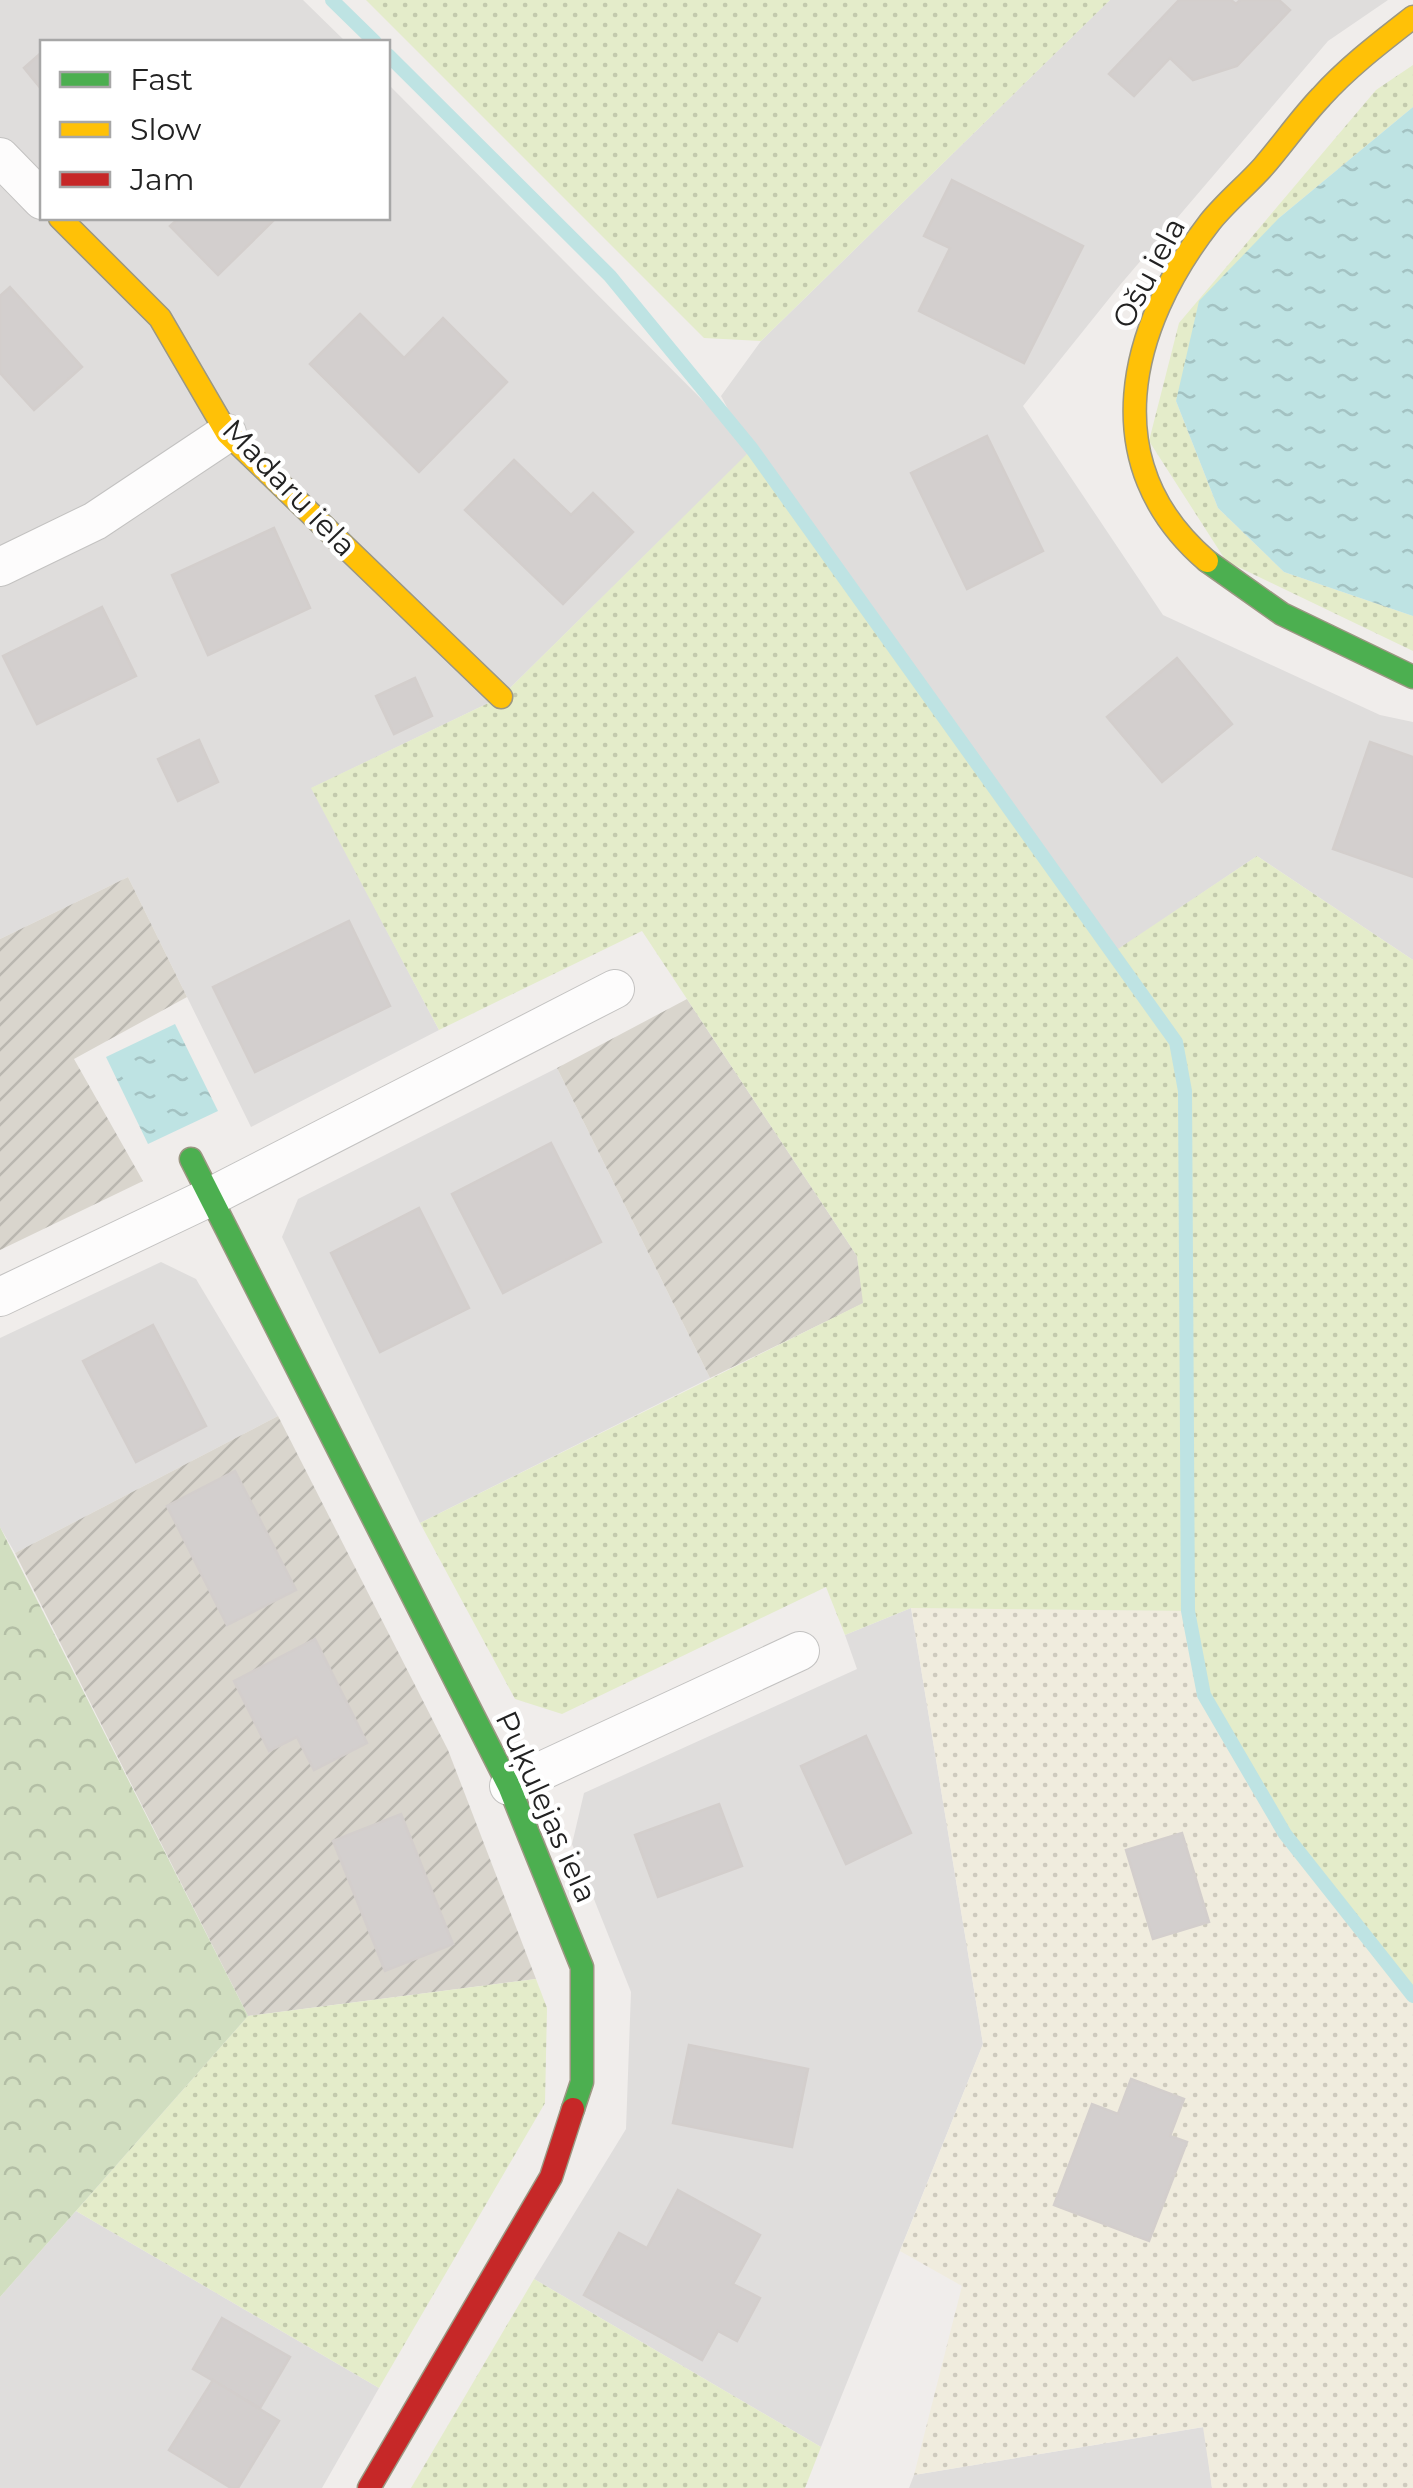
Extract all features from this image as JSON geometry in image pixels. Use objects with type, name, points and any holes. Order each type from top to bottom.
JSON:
[{"type":"street","name":"Ošu iela","points":[[1413,17],[1331,86],[1207,226],[1141,346],[1135,400],[1136,453],[1168,522],[1193,548],[1221,575],[1272,605],[1346,648],[1413,677]]},
{"type":"street","points":[[0,157],[40,198]]},
{"type":"street","name":"Madaru iela","points":[[62,220],[160,318],[228,433],[501,697]]},
{"type":"street","points":[[0,568],[95,521],[228,433]]},
{"type":"street","points":[[0,1297],[212,1196],[615,989]]},
{"type":"street","name":"Puķulejas iela","points":[[191,1159],[509,1786],[582,1967],[582,2082],[550,2177],[368,2488]]},
{"type":"street","points":[[509,1786],[800,1651]]},
{"type":"shaded area","points":[[0,0],[303,0],[344,40],[40,40],[40,220],[390,220],[390,86],[748,446],[721,396],[761,341],[1110,0],[1388,0],[1328,41],[1120,285],[1023,406],[1163,615],[1380,715],[1413,722],[1413,960],[1257,856],[1112,954],[752,450],[501,697],[312,788],[439,1030],[251,1127],[128,877],[0,939]]},
{"type":"shaded area","points":[[128,877],[187,997],[74,1059],[143,1181],[0,1250],[0,939]]},
{"type":"shaded area","points":[[687,999],[857,1256],[864,1303],[710,1378],[557,1068]]},
{"type":"shaded area","points":[[557,1068],[710,1378],[420,1523],[282,1237],[298,1199]]},
{"type":"shaded area","points":[[161,1262],[196,1279],[278,1416],[15,1553],[0,1527],[0,1338]]},
{"type":"shaded area","points":[[278,1416],[448,1750],[536,1979],[248,2016],[15,1553]]},
{"type":"shaded area","points":[[911,1608],[983,2044],[821,2447],[534,2279],[626,2129],[631,1992],[572,1844],[584,1793],[857,1669],[845,1635]]},
{"type":"shaded area","points":[[911,1608],[1188,1611],[1204,1695],[1386,1965],[1413,1996],[1413,2488],[1212,2488],[1203,2427],[914,2475],[962,2286],[900,2251],[983,2044]]},
{"type":"shaded area","points":[[76,2211],[379,2388],[322,2488],[0,2488],[0,2297]]},
{"type":"shaded area","points":[[1204,2427],[1212,2488],[909,2488],[914,2475]]},
{"type":"green space","points":[[366,0],[1110,0],[761,341],[704,338]]},
{"type":"green space","points":[[1413,65],[1413,107],[1279,218],[1176,401],[1218,508],[1284,572],[1413,616],[1413,651],[1226,561],[1149,441],[1179,323],[1376,90]]},
{"type":"green space","points":[[752,449],[1112,953],[1257,856],[1413,960],[1413,1996],[1285,1834],[1204,1695],[1187,1611],[911,1608],[845,1635],[826,1587],[562,1714],[515,1699],[420,1523],[863,1303],[857,1256],[642,931],[439,1030],[311,788],[501,697]]},
{"type":"green space","points":[[0,1527],[248,2016],[0,2297]]},
{"type":"green space","points":[[536,1979],[547,2008],[545,2103],[379,2388],[76,2211],[248,2016]]},
{"type":"green space","points":[[534,2279],[821,2447],[805,2488],[411,2488]]},
{"type":"water","points":[[1413,107],[1413,616],[1284,572],[1218,508],[1176,401],[1199,301],[1279,218]]},
{"type":"water","points":[[175,1024],[218,1111],[148,1144],[106,1057]]},
{"type":"building","points":[[1179,0],[1231,0],[1236,4],[1240,0],[1279,0],[1290,10],[1237,66],[1193,80],[1170,58],[1134,96],[1109,74]]},
{"type":"building","points":[[40,54],[40,88],[24,68]]},
{"type":"building","points":[[952,180],[1083,246],[1024,363],[919,311],[950,248],[924,236]]},
{"type":"building","points":[[177,220],[274,220],[218,275],[170,226]]},
{"type":"building","points":[[10,287],[82,367],[34,410],[0,373],[0,296]]},
{"type":"building","points":[[360,314],[404,358],[443,318],[507,382],[419,472],[310,364]]},
{"type":"building","points":[[987,436],[1043,551],[967,589],[911,473]]},
{"type":"building","points":[[514,460],[571,515],[593,493],[633,532],[563,604],[465,510]]},
{"type":"building","points":[[274,528],[310,608],[208,655],[172,575]]},
{"type":"building","points":[[102,607],[136,676],[37,724],[3,656]]},
{"type":"building","points":[[1177,658],[1232,724],[1162,782],[1107,717]]},
{"type":"building","points":[[415,678],[432,716],[394,734],[376,696]]},
{"type":"building","points":[[199,740],[218,782],[178,801],[158,759]]},
{"type":"building","points":[[1370,742],[1413,757],[1413,877],[1333,849]]},
{"type":"building","points":[[349,921],[390,1006],[255,1072],[213,987]]},
{"type":"building","points":[[551,1143],[601,1242],[503,1293],[452,1194]]},
{"type":"building","points":[[419,1208],[469,1308],[380,1352],[331,1253]]},
{"type":"building","points":[[153,1325],[206,1426],[136,1462],[83,1361]]},
{"type":"building","points":[[235,1471],[296,1590],[227,1625],[167,1506]]},
{"type":"building","points":[[315,1639],[367,1743],[314,1770],[297,1737],[269,1751],[234,1681]]},
{"type":"building","points":[[866,1736],[911,1833],[846,1864],[801,1766]]},
{"type":"building","points":[[719,1804],[742,1866],[658,1897],[635,1835]]},
{"type":"building","points":[[401,1814],[453,1944],[385,1971],[333,1841]]},
{"type":"building","points":[[1182,1833],[1209,1922],[1153,1939],[1126,1850]]},
{"type":"building","points":[[689,2045],[808,2069],[792,2147],[673,2123]]},
{"type":"building","points":[[1131,2079],[1184,2099],[1170,2136],[1187,2142],[1149,2241],[1054,2205],[1092,2104],[1118,2114]]},
{"type":"building","points":[[678,2190],[760,2235],[733,2284],[760,2298],[737,2341],[718,2331],[702,2360],[584,2295],[619,2233],[647,2248]]},
{"type":"building","points":[[222,2318],[290,2357],[260,2408],[193,2369]]},
{"type":"building","points":[[213,2380],[279,2421],[238,2488],[231,2488],[169,2450]]},
{"type":"waterway","points":[[332,0],[373,40]]},
{"type":"waterway","points":[[390,57],[610,276],[752,449],[1176,1042],[1185,1091],[1188,1611],[1204,1695],[1285,1834],[1413,1996]]},
{"type":"traffic: fast","points":[[1207,561],[1282,614],[1413,677]]},
{"type":"traffic: fast","points":[[191,1159],[509,1786],[582,1967],[582,2082],[573,2109]]},
{"type":"traffic: slow","points":[[1207,561],[1171,523],[1148,482],[1137,439],[1135,394],[1143,350],[1159,306],[1182,263],[1216,215],[1263,167],[1331,86],[1413,17]]},
{"type":"traffic: slow","points":[[62,220],[160,318],[227,433],[501,697]]},
{"type":"traffic: jam","points":[[369,2488],[551,2177],[573,2109]]}]
